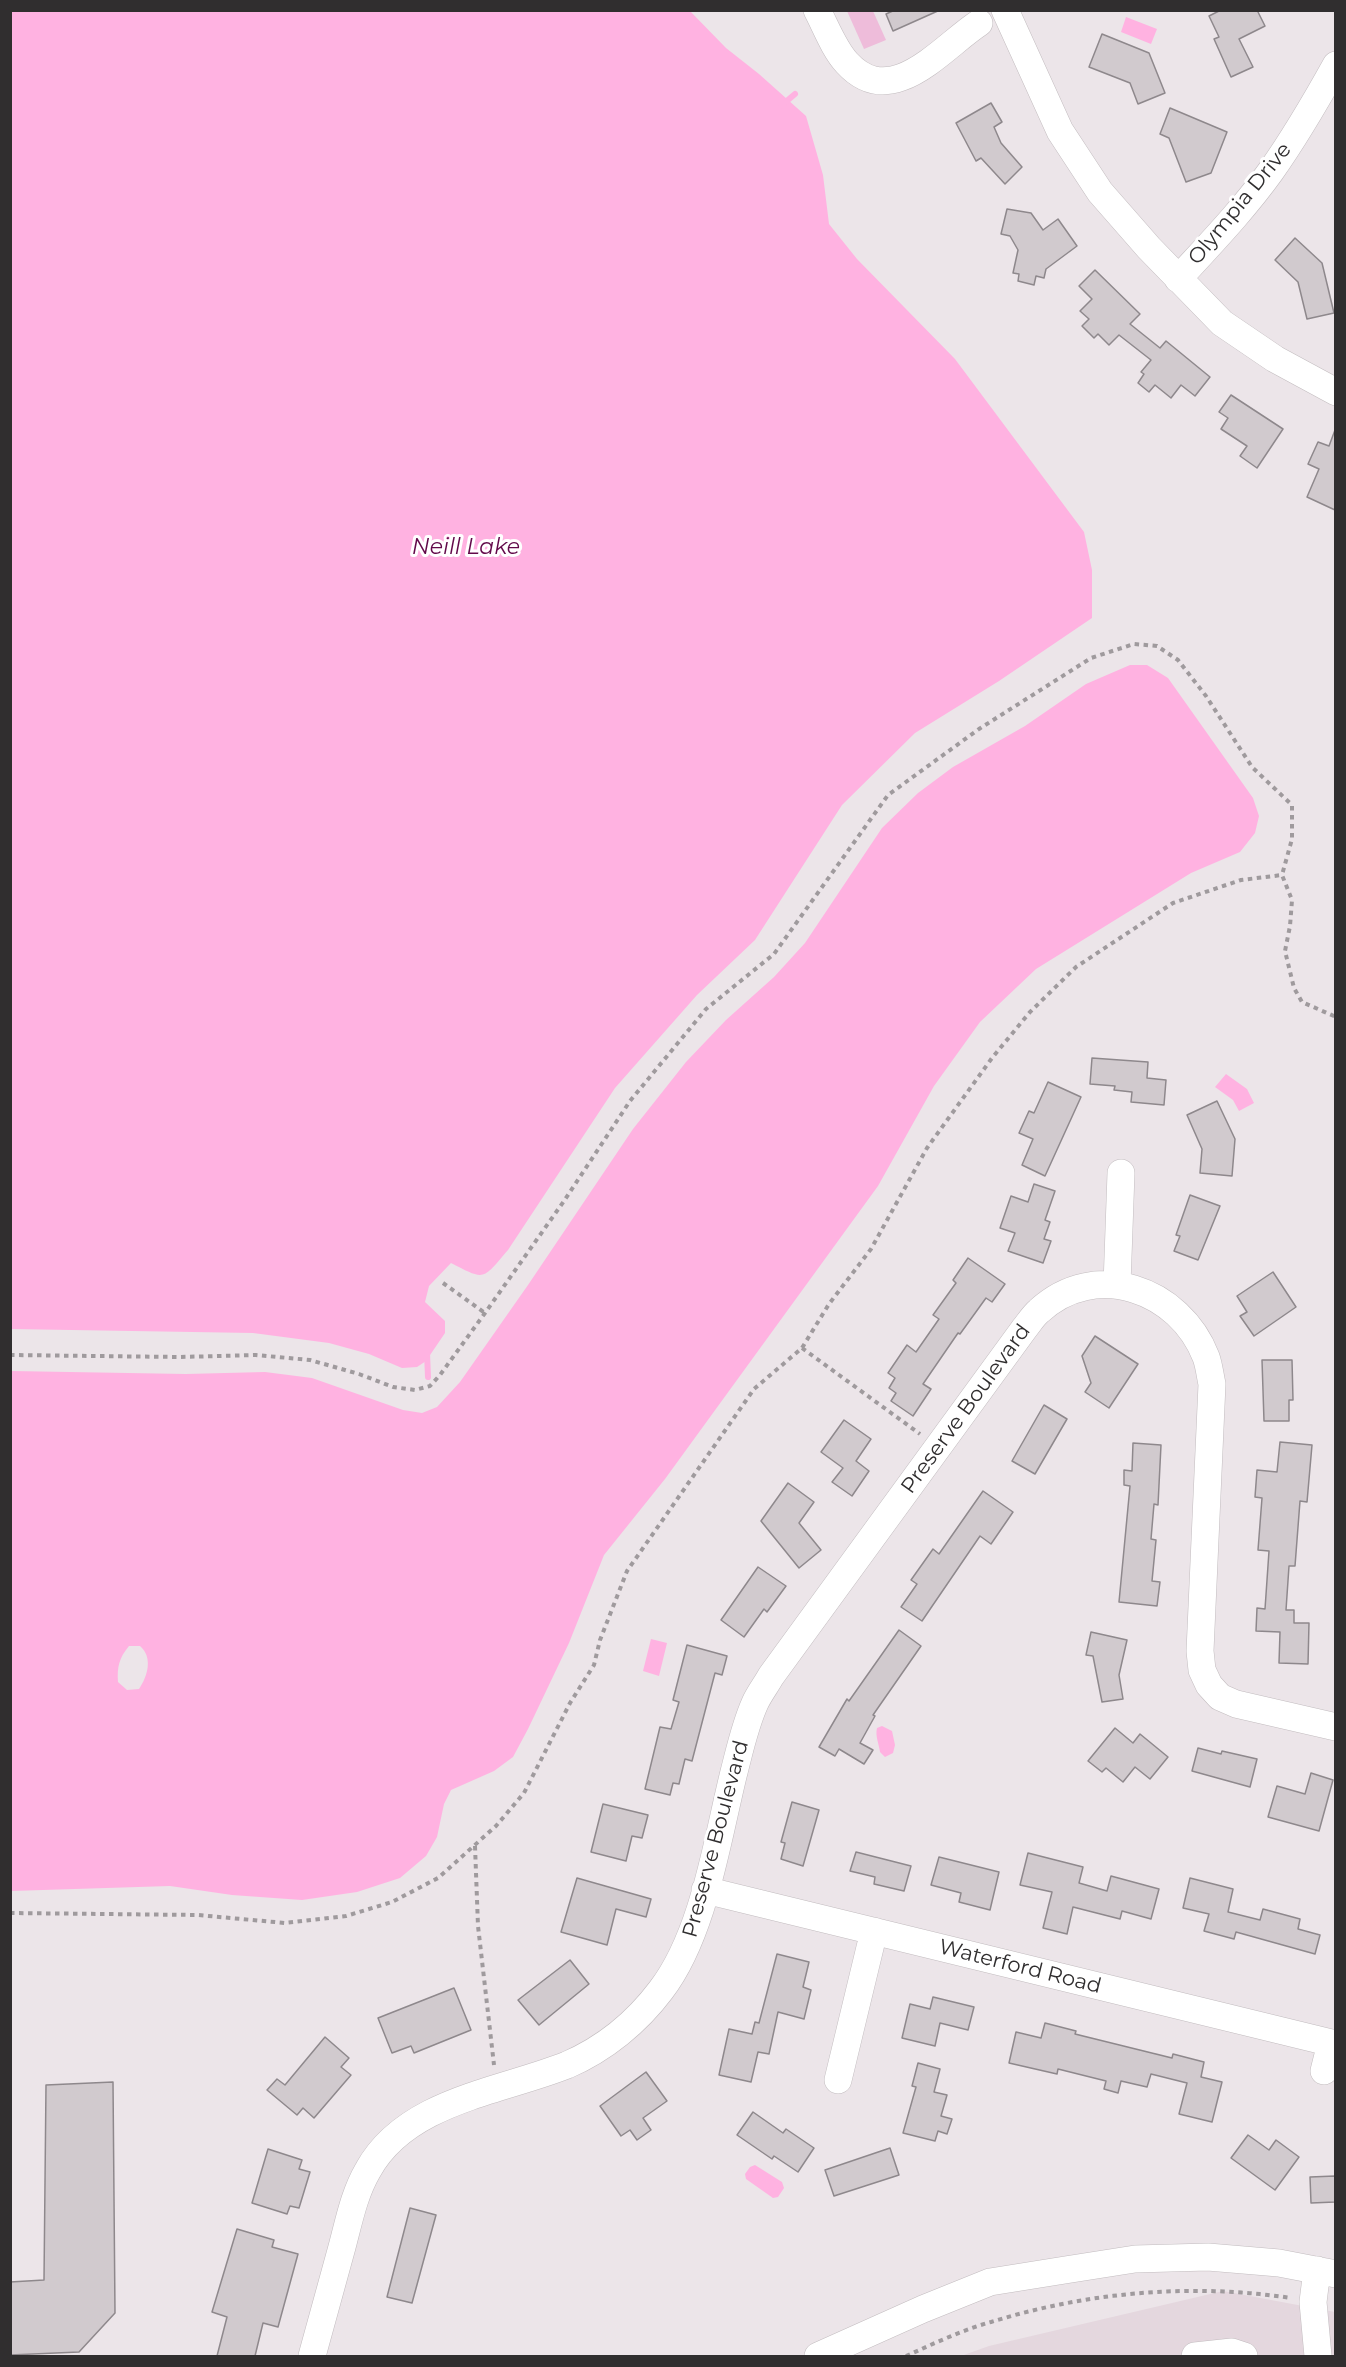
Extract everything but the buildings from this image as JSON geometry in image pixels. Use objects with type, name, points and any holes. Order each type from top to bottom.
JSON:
[{"type":"street","points":[[817,10],[847,63],[862,75],[880,81],[889,81],[910,74],[979,23]]},
{"type":"street","points":[[1005,10],[1060,131],[1100,192],[1178,279],[1222,323],[1275,359],[1335,392]]},
{"type":"street","name":"Olympia Drive","points":[[1178,279],[1225,228],[1271,172],[1310,111],[1335,65]]},
{"type":"street","points":[[1117,1285],[1121,1173]]},
{"type":"street","name":"Preserve Boulevard","points":[[312,2356],[355,2198],[368,2169],[385,2145],[409,2124],[436,2110],[568,2064],[604,2045],[636,2020],[662,1989],[684,1954],[705,1890],[744,1732],[755,1702],[771,1676],[1040,1311],[1062,1296],[1086,1287],[1117,1285],[1136,1288],[1160,1300],[1181,1317],[1196,1335],[1207,1358],[1212,1384],[1200,1651],[1194,1672],[1220,1697],[1236,1704],[1335,1727]]},
{"type":"street","name":"Waterford Road","points":[[705,1890],[1333,2044]]},
{"type":"street","points":[[838,2080],[874,1931]]},
{"type":"street","points":[[1324,2071],[1333,2044]]},
{"type":"street","points":[[818,2356],[990,2282],[1135,2259],[1208,2257],[1279,2263],[1326,2272],[1313,2302],[1318,2356]]},
{"type":"street","points":[[1206,2355],[1232,2352],[1244,2356]]},
{"type":"path","points":[[10,1355],[180,1357],[256,1355],[310,1360],[359,1374],[393,1387],[415,1390],[430,1386],[564,1201],[630,1101],[706,1009],[774,954],[888,795],[979,729],[1091,658],[1134,644],[1156,646],[1178,660],[1206,696],[1252,767],[1292,806],[1292,839],[1282,875],[1292,900],[1285,951],[1294,988],[1302,1002],[1335,1017]]},
{"type":"path","points":[[10,1913],[198,1915],[285,1923],[346,1916],[392,1902],[438,1878],[496,1826],[524,1793],[570,1703],[594,1665],[600,1640],[627,1571],[754,1389],[802,1348],[829,1304],[871,1249],[927,1148],[992,1058],[1030,1012],[1076,967],[1173,903],[1242,880],[1282,875]]},
{"type":"path","points":[[443,1283],[485,1313]]},
{"type":"path","points":[[802,1348],[938,1447]]},
{"type":"path","points":[[475,1845],[478,1926],[496,2089]]},
{"type":"path","points":[[906,2356],[990,2322],[1079,2299],[1178,2290],[1252,2292],[1313,2302]]},
{"type":"shaded area","points":[[847,11],[873,11],[886,40],[864,49]]},
{"type":"shaded area","points":[[1223,2291],[1335,2312],[1335,2356],[961,2356],[989,2346]]},
{"type":"water","name":"Neill Lake","points":[[11,10],[690,11],[726,48],[806,116],[823,175],[829,224],[857,259],[955,359],[1084,532],[1092,570],[1092,618],[999,681],[915,733],[842,805],[755,940],[697,995],[615,1088],[500,1260],[488,1272],[478,1275],[451,1263],[429,1286],[425,1302],[445,1321],[445,1333],[426,1361],[417,1367],[402,1368],[369,1354],[329,1343],[253,1333],[11,1329]]},
{"type":"water","points":[[1126,17],[1157,29],[1151,44],[1121,32]]},
{"type":"water","points":[[1130,665],[1147,665],[1168,678],[1253,798],[1259,816],[1255,833],[1240,852],[1191,873],[1036,969],[980,1022],[934,1086],[878,1186],[665,1479],[604,1555],[569,1643],[513,1757],[494,1771],[451,1790],[444,1804],[437,1837],[426,1856],[400,1878],[357,1892],[302,1900],[232,1895],[170,1886],[11,1891],[11,1371],[186,1374],[265,1372],[312,1378],[403,1410],[422,1413],[437,1407],[460,1382],[633,1129],[686,1062],[726,1020],[774,977],[805,943],[882,828],[918,793],[953,767],[1025,726],[1086,684]],"holes":[[[129,1646],[140,1646],[147,1656],[147,1673],[139,1689],[127,1690],[118,1682],[119,1663]]]},
{"type":"water","points":[[1226,1074],[1247,1089],[1254,1103],[1239,1111],[1233,1100],[1215,1087]]},
{"type":"water","points":[[651,1639],[667,1643],[659,1676],[643,1671]]},
{"type":"water","points":[[882,1726],[892,1731],[895,1745],[893,1753],[885,1757],[880,1752],[876,1734],[877,1728]]},
{"type":"water","points":[[755,2165],[782,2182],[784,2188],[778,2197],[773,2198],[746,2179],[745,2174],[750,2167]]},
{"type":"waterway","points":[[782,105],[795,94]]},
{"type":"waterway","points":[[427,1353],[428,1377]]}]
